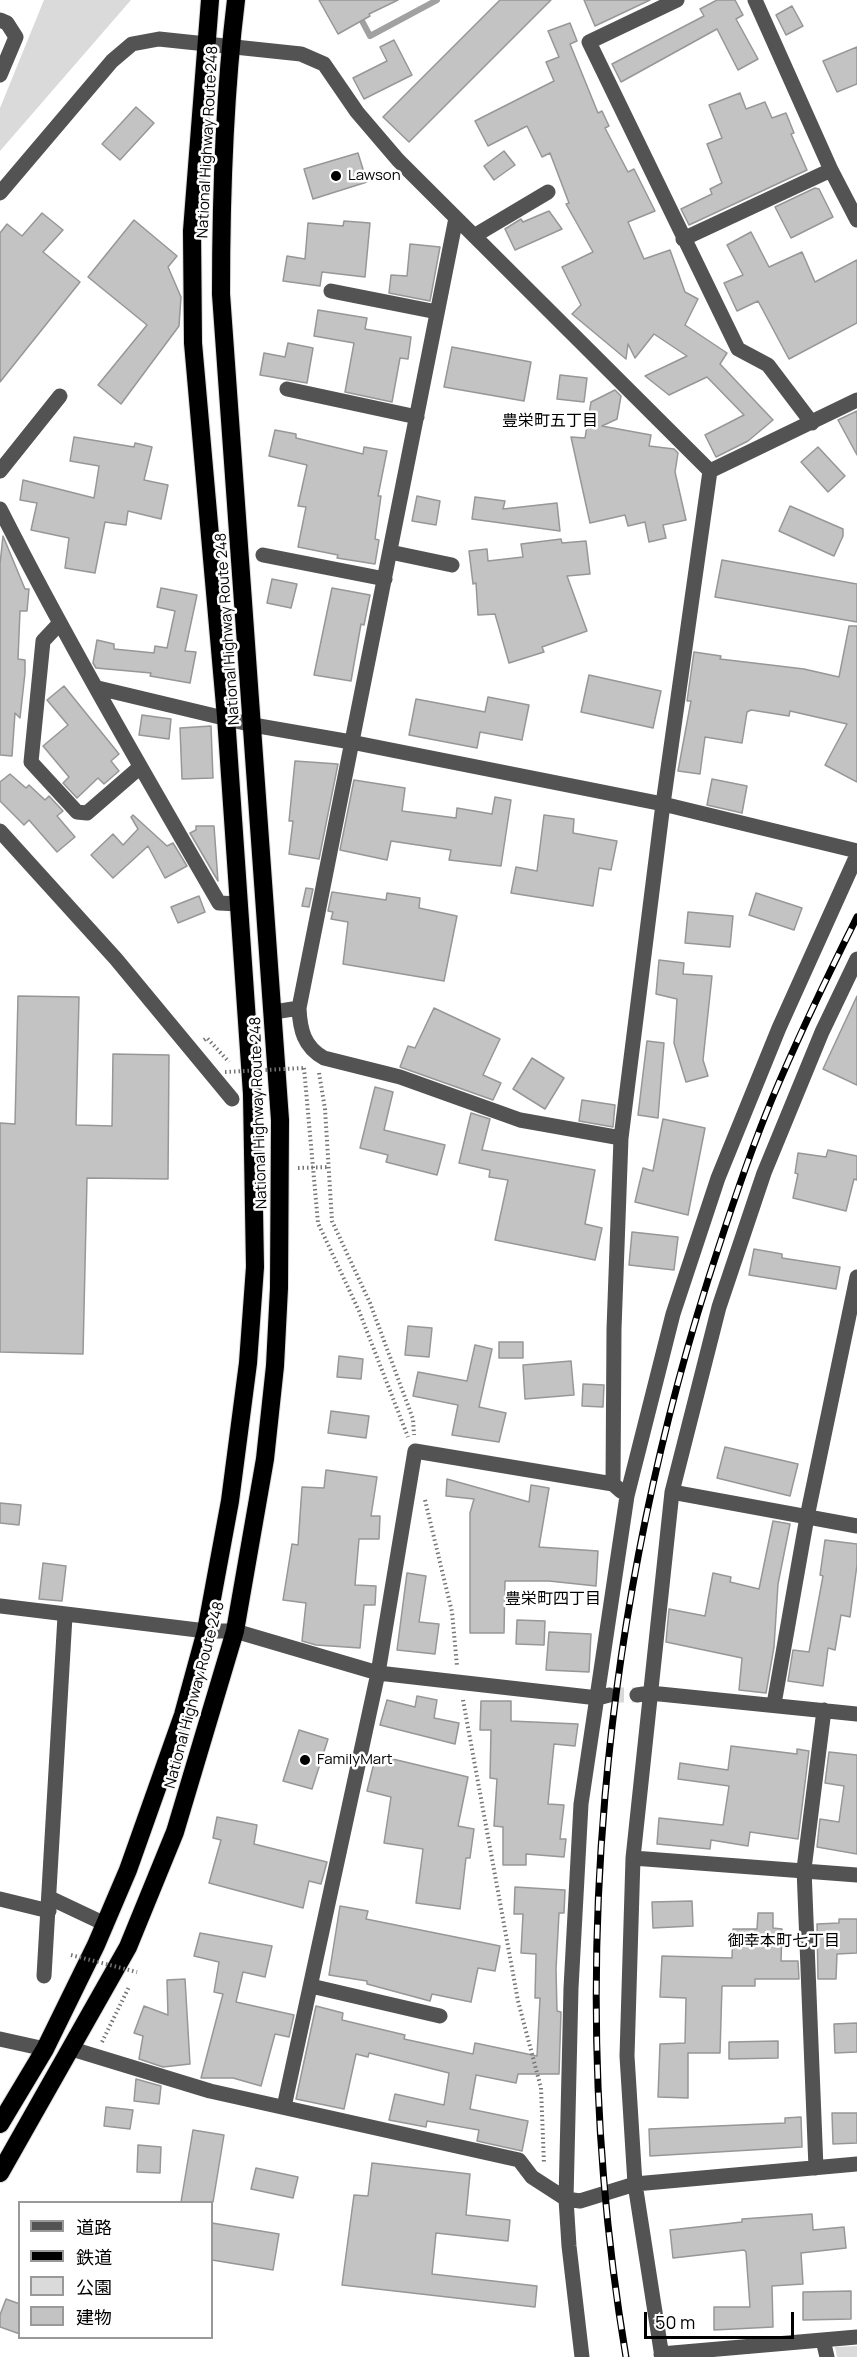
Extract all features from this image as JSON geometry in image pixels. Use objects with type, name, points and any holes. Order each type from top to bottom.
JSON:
[{"type":"highway","name":"National Highway Route 248","points":[[0,2124],[45,2049],[105,1924],[128,1870],[183,1715],[206,1632],[230,1501],[248,1363],[255,1267],[252,1094],[226,717],[193,343],[192,231],[204,43],[210,0]]},
{"type":"highway","name":"National Highway Route 248","points":[[0,2173],[128,1947],[175,1832],[235,1631],[265,1459],[275,1366],[279,1288],[280,1120],[254,725],[221,294],[222,203],[230,45],[236,0]]},
{"type":"street","points":[[677,0],[588,42],[738,349],[768,365],[812,423]]},
{"type":"street","points":[[755,0],[831,170],[857,220]]},
{"type":"street","points":[[0,20],[7,23],[15,37],[0,75]]},
{"type":"street","points":[[0,193],[112,61],[132,44],[159,39],[301,54],[324,64],[357,112],[398,160],[710,471]]},
{"type":"street","points":[[683,238],[831,170]]},
{"type":"street","points":[[474,236],[548,192]]},
{"type":"street","points":[[456,218],[299,1008],[304,1039],[315,1053],[400,1077],[520,1120],[621,1138]]},
{"type":"street","points":[[331,291],[437,312]]},
{"type":"street","points":[[287,389],[417,417]]},
{"type":"street","points":[[0,471],[60,396]]},
{"type":"street","points":[[710,471],[857,400]]},
{"type":"street","points":[[613,1484],[614,1329],[621,1138],[663,804],[710,471]]},
{"type":"street","points":[[0,509],[59,624],[98,688],[140,768],[219,903],[239,904]]},
{"type":"street","points":[[390,552],[452,565]]},
{"type":"street","points":[[263,555],[385,579]]},
{"type":"street","points":[[59,624],[43,641],[31,762],[77,812],[87,813],[140,768]]},
{"type":"street","points":[[98,688],[254,725],[663,804],[857,853],[779,1028],[718,1178],[672,1314],[627,1496],[604,1696],[581,1804],[571,1988],[566,2199],[582,2357]]},
{"type":"street","points":[[0,831],[116,959],[232,1099]]},
{"type":"street","points":[[857,959],[822,1032],[764,1173],[719,1307],[672,1492],[643,1694],[633,1858],[627,2056],[635,2184],[661,2355],[857,2337]]},
{"type":"street","points":[[274,1012],[299,1008]]},
{"type":"street","points":[[774,1704],[807,1517],[850,1346],[857,1277]]},
{"type":"street","points":[[284,2107],[378,1672],[412,1481],[415,1451],[613,1484],[627,1496]]},
{"type":"street","points":[[672,1492],[857,1526]]},
{"type":"street","points":[[0,1606],[206,1632],[235,1631],[378,1672],[460,1684],[604,1696]]},
{"type":"street","points":[[44,1976],[65,1616]]},
{"type":"street","points":[[643,1694],[774,1704],[857,1714]]},
{"type":"street","points":[[816,2168],[804,1869],[824,1710]]},
{"type":"street","points":[[633,1858],[804,1869],[857,1875]]},
{"type":"street","points":[[0,1899],[49,1904],[105,1924]]},
{"type":"street","points":[[311,1986],[440,2016]]},
{"type":"street","points":[[0,2039],[45,2049]]},
{"type":"street","points":[[72,2049],[210,2091],[519,2160],[532,2177],[566,2199],[579,2200],[635,2184],[857,2164]]},
{"type":"street","points":[[823,2340],[827,2357]]},
{"type":"path","points":[[201,1042],[207,1038],[229,1062]]},
{"type":"path","points":[[315,1053],[325,1109],[332,1221],[370,1303],[413,1419],[415,1451]]},
{"type":"path","points":[[225,1072],[304,1068],[318,1223],[359,1311],[400,1424],[415,1451]]},
{"type":"path","points":[[298,1168],[329,1167]]},
{"type":"path","points":[[412,1481],[423,1491],[452,1612],[460,1684],[518,2001],[541,2088],[545,2186]]},
{"type":"path","points":[[71,1955],[137,1972],[108,2032]]},
{"type":"green space","points":[[44,0],[131,0],[0,151],[0,108]]},
{"type":"green space","points":[[857,2346],[857,2357],[837,2357],[835,2347]]},
{"type":"building","points":[[319,0],[398,0],[369,14],[370,16],[338,34]]},
{"type":"building","points":[[500,0],[551,0],[409,142],[383,117]]},
{"type":"building","points":[[584,0],[650,0],[595,26]]},
{"type":"building","points":[[717,0],[735,0],[743,15],[736,19],[758,59],[738,70],[717,29],[621,82],[612,64],[704,16],[700,9]]},
{"type":"building","points":[[792,6],[803,26],[786,35],[776,15]]},
{"type":"building","points":[[570,23],[577,41],[570,44],[598,113],[602,111],[609,126],[605,128],[628,172],[634,169],[655,211],[628,222],[644,259],[670,250],[685,292],[698,299],[685,325],[727,353],[720,364],[773,420],[748,441],[716,457],[705,435],[744,415],[707,377],[669,395],[645,376],[687,356],[654,334],[635,358],[628,344],[626,359],[572,314],[581,305],[562,267],[593,252],[566,204],[569,203],[550,153],[542,157],[527,126],[488,146],[475,121],[554,81],[546,62],[559,57],[548,31]]},
{"type":"building","points":[[394,40],[412,75],[364,99],[353,78],[387,61],[380,47]]},
{"type":"building","points":[[857,47],[857,84],[837,92],[823,61]]},
{"type":"building","points":[[740,93],[746,109],[765,102],[772,118],[786,113],[794,133],[791,134],[807,170],[689,225],[681,209],[712,194],[710,189],[722,183],[707,144],[722,138],[709,105]]},
{"type":"building","points":[[136,107],[154,123],[120,160],[102,144]]},
{"type":"building","points":[[504,151],[515,165],[494,180],[484,166]]},
{"type":"building","name":"Lawson","points":[[358,153],[367,182],[313,199],[304,169]]},
{"type":"building","points":[[815,188],[819,189],[833,217],[791,238],[775,207]]},
{"type":"building","points":[[549,211],[562,229],[515,250],[505,229],[521,219],[523,222]]},
{"type":"building","points":[[42,213],[63,230],[43,252],[80,282],[0,382],[0,233],[7,224],[22,236]]},
{"type":"building","points":[[134,220],[177,256],[168,267],[181,297],[179,326],[121,404],[98,385],[147,325],[88,277]]},
{"type":"building","points":[[344,221],[370,223],[365,277],[322,272],[320,286],[283,281],[287,256],[305,259],[308,223],[343,226]]},
{"type":"building","points":[[751,232],[769,267],[802,252],[815,282],[857,260],[857,323],[789,359],[758,301],[737,311],[724,283],[743,275],[727,245]]},
{"type":"building","points":[[410,244],[440,247],[430,301],[389,293],[391,275],[407,276]]},
{"type":"building","points":[[318,310],[367,318],[365,329],[411,337],[408,359],[400,358],[392,402],[345,392],[354,343],[314,336]]},
{"type":"building","points":[[288,343],[313,348],[307,383],[260,375],[264,353],[285,357]]},
{"type":"building","points":[[452,347],[531,362],[524,401],[444,387]]},
{"type":"building","points":[[560,375],[587,378],[584,402],[557,399]]},
{"type":"building","points":[[615,390],[621,396],[617,419],[602,426],[651,435],[649,446],[674,449],[678,453],[675,472],[686,520],[663,525],[666,538],[649,542],[645,522],[628,526],[625,515],[590,523],[571,437],[585,438],[591,402]]},
{"type":"building","points":[[857,411],[857,455],[838,420]]},
{"type":"building","points":[[275,430],[296,434],[296,438],[363,454],[364,447],[387,451],[378,496],[381,496],[375,539],[379,540],[375,564],[337,558],[338,555],[298,547],[306,507],[298,506],[307,465],[269,456]]},
{"type":"building","points":[[74,437],[134,447],[135,443],[152,447],[144,480],[168,485],[161,519],[128,511],[126,525],[105,522],[95,573],[65,568],[69,538],[31,530],[37,503],[20,500],[23,480],[94,498],[99,466],[70,461]]},
{"type":"building","points":[[818,447],[845,476],[828,492],[801,462]]},
{"type":"building","points":[[417,496],[440,501],[436,525],[412,521]]},
{"type":"building","points":[[475,497],[505,501],[503,509],[557,503],[560,531],[472,519]]},
{"type":"building","points":[[790,506],[843,529],[843,536],[834,556],[779,531]]},
{"type":"building","points":[[3,536],[25,589],[29,589],[27,611],[20,611],[18,659],[25,660],[25,673],[20,718],[15,713],[12,756],[0,755],[0,564]]},
{"type":"building","points":[[561,539],[562,543],[586,541],[590,574],[567,576],[587,631],[542,647],[544,652],[509,663],[495,614],[478,615],[476,583],[473,584],[469,551],[487,549],[488,561],[523,557],[521,544]]},
{"type":"building","points":[[722,560],[857,584],[857,622],[715,597]]},
{"type":"building","points":[[272,579],[297,584],[291,608],[267,603]]},
{"type":"building","points":[[161,588],[197,595],[185,651],[196,652],[190,683],[150,676],[151,673],[96,668],[93,663],[97,640],[114,644],[114,649],[154,653],[155,646],[167,648],[175,611],[157,607]]},
{"type":"building","points":[[332,588],[370,595],[364,625],[361,624],[351,681],[314,675]]},
{"type":"building","points":[[849,626],[857,626],[857,782],[825,765],[847,724],[790,711],[789,716],[751,710],[747,712],[742,743],[705,737],[700,774],[678,771],[691,701],[687,701],[694,652],[721,656],[720,659],[804,669],[839,677]]},
{"type":"building","points":[[589,675],[661,691],[653,728],[581,712]]},
{"type":"building","points":[[64,686],[119,754],[111,761],[119,771],[104,784],[98,778],[77,798],[63,783],[69,777],[43,746],[68,725],[47,700]]},
{"type":"building","points":[[488,697],[529,705],[522,740],[480,732],[477,748],[409,735],[416,699],[485,712]]},
{"type":"building","points":[[142,715],[171,719],[169,739],[139,735]]},
{"type":"building","points":[[211,726],[213,778],[182,779],[180,728]]},
{"type":"building","points":[[295,761],[338,764],[319,859],[289,854],[293,821],[289,821]]},
{"type":"building","points":[[10,774],[26,788],[29,785],[45,800],[49,796],[63,811],[57,816],[75,837],[57,852],[29,820],[24,825],[0,801],[0,782]]},
{"type":"building","points":[[712,779],[747,786],[742,813],[707,805]]},
{"type":"building","points":[[354,780],[405,788],[402,811],[456,818],[457,808],[492,814],[495,797],[511,800],[501,866],[449,860],[451,850],[391,841],[387,860],[340,850]]},
{"type":"building","points":[[133,815],[167,846],[173,843],[187,866],[165,878],[148,846],[113,878],[91,855],[113,834],[123,845],[138,829],[131,817]]},
{"type":"building","points":[[544,815],[574,819],[573,833],[617,841],[611,870],[599,868],[593,906],[511,893],[516,867],[537,871]]},
{"type":"building","points":[[196,826],[214,826],[218,881],[190,833],[196,830]]},
{"type":"building","points":[[306,888],[313,889],[309,907],[302,906]]},
{"type":"building","points":[[332,892],[386,900],[387,893],[420,898],[419,908],[457,916],[444,981],[343,964],[348,922],[331,919],[333,912],[328,911]]},
{"type":"building","points":[[756,893],[802,908],[794,930],[749,915]]},
{"type":"building","points":[[199,896],[205,912],[178,923],[171,907]]},
{"type":"building","points":[[688,912],[733,916],[730,947],[685,943]]},
{"type":"building","points":[[659,960],[684,963],[683,974],[712,976],[703,1060],[708,1076],[686,1082],[674,1043],[677,999],[656,994]]},
{"type":"building","points":[[18,996],[79,997],[76,1125],[112,1126],[113,1054],[169,1055],[168,1179],[87,1178],[83,1354],[0,1352],[0,1123],[15,1124]]},
{"type":"building","points":[[857,996],[857,1085],[823,1069]]},
{"type":"building","points":[[434,1008],[500,1039],[483,1075],[501,1083],[493,1100],[400,1067],[408,1046],[415,1048]]},
{"type":"building","points":[[647,1041],[664,1043],[658,1118],[638,1115]]},
{"type":"building","points":[[532,1058],[564,1078],[545,1109],[513,1089]]},
{"type":"building","points":[[375,1087],[393,1092],[384,1130],[445,1145],[437,1175],[386,1162],[388,1155],[360,1148]]},
{"type":"building","points":[[582,1100],[615,1105],[613,1127],[579,1121]]},
{"type":"building","points":[[471,1113],[490,1119],[482,1150],[595,1170],[585,1224],[602,1228],[595,1260],[495,1240],[508,1180],[489,1177],[490,1170],[459,1163]]},
{"type":"building","points":[[663,1119],[705,1128],[688,1215],[635,1202],[643,1168],[653,1171]]},
{"type":"building","points":[[828,1150],[857,1156],[857,1180],[854,1179],[846,1211],[793,1198],[798,1174],[795,1173],[798,1153],[826,1157]]},
{"type":"building","points":[[632,1232],[678,1237],[674,1270],[629,1265]]},
{"type":"building","points":[[754,1249],[782,1254],[782,1258],[840,1267],[836,1289],[749,1275]]},
{"type":"building","points":[[408,1326],[432,1328],[429,1357],[405,1355]]},
{"type":"building","points":[[499,1342],[523,1342],[523,1358],[499,1358]]},
{"type":"building","points":[[475,1345],[492,1349],[479,1407],[506,1413],[499,1442],[452,1435],[458,1405],[413,1396],[418,1372],[467,1381]]},
{"type":"building","points":[[339,1356],[363,1359],[361,1379],[337,1377]]},
{"type":"building","points":[[571,1361],[574,1395],[525,1399],[523,1365]]},
{"type":"building","points":[[583,1384],[604,1385],[603,1407],[582,1406]]},
{"type":"building","points":[[331,1411],[369,1416],[366,1438],[328,1433]]},
{"type":"building","points":[[725,1447],[798,1464],[790,1496],[717,1478]]},
{"type":"building","points":[[326,1470],[377,1477],[371,1516],[380,1516],[379,1539],[359,1539],[355,1585],[376,1586],[375,1605],[364,1605],[360,1648],[316,1645],[302,1641],[306,1603],[283,1600],[292,1544],[298,1545],[302,1487],[324,1488]]},
{"type":"building","points":[[447,1479],[529,1502],[531,1485],[549,1488],[539,1547],[598,1551],[596,1586],[549,1581],[505,1581],[504,1633],[470,1633],[470,1513],[474,1499],[446,1496]]},
{"type":"building","points":[[0,1503],[21,1505],[19,1525],[0,1523]]},
{"type":"building","points":[[773,1521],[790,1524],[778,1584],[774,1647],[766,1693],[739,1690],[742,1658],[666,1642],[669,1609],[705,1616],[713,1573],[731,1577],[730,1582],[759,1589]]},
{"type":"building","points":[[825,1540],[857,1544],[857,1565],[850,1617],[841,1615],[835,1650],[828,1648],[823,1686],[788,1681],[793,1650],[809,1652],[823,1576],[820,1575]]},
{"type":"building","points":[[43,1563],[66,1566],[62,1601],[39,1599]]},
{"type":"building","points":[[407,1573],[426,1576],[419,1622],[439,1624],[435,1654],[397,1650]]},
{"type":"building","points":[[517,1620],[545,1621],[544,1645],[516,1644]]},
{"type":"building","points":[[549,1632],[591,1634],[589,1672],[546,1670]]},
{"type":"building","points":[[417,1696],[437,1700],[434,1718],[459,1723],[455,1744],[380,1725],[387,1700],[415,1707]]},
{"type":"building","points":[[481,1701],[511,1701],[511,1721],[578,1724],[575,1746],[554,1744],[548,1804],[564,1805],[560,1839],[566,1839],[564,1857],[526,1854],[526,1865],[503,1865],[503,1827],[494,1826],[497,1779],[490,1778],[491,1730],[480,1730]]},
{"type":"building","name":"FamilyMart","points":[[299,1730],[328,1739],[312,1789],[283,1781]]},
{"type":"building","points":[[731,1746],[797,1754],[797,1749],[809,1751],[798,1839],[750,1832],[748,1846],[711,1840],[710,1849],[657,1844],[659,1818],[723,1825],[729,1786],[678,1779],[680,1763],[728,1770]]},
{"type":"building","points":[[829,1752],[857,1755],[857,1854],[817,1847],[820,1819],[839,1822],[844,1786],[825,1783]]},
{"type":"building","points":[[376,1755],[468,1777],[458,1826],[474,1829],[470,1858],[466,1858],[460,1909],[416,1903],[423,1849],[384,1843],[391,1797],[367,1791]]},
{"type":"building","points":[[217,1817],[257,1825],[254,1844],[327,1862],[321,1884],[309,1881],[303,1908],[209,1883],[221,1840],[213,1838]]},
{"type":"building","points":[[515,1887],[565,1890],[564,1913],[559,1913],[556,1969],[557,2011],[561,2012],[559,2074],[518,2074],[516,2083],[476,2075],[470,2109],[528,2121],[522,2151],[477,2141],[479,2130],[427,2121],[426,2127],[389,2120],[395,2094],[444,2105],[449,2073],[369,2053],[368,2057],[356,2054],[344,2109],[296,2099],[316,2006],[343,2013],[342,2020],[405,2035],[404,2039],[473,2054],[475,2043],[537,2056],[540,1998],[535,1998],[536,1954],[521,1953],[523,1914],[514,1914]]},
{"type":"building","points":[[692,1901],[693,1926],[653,1928],[652,1902]]},
{"type":"building","points":[[340,1906],[368,1911],[366,1919],[500,1946],[495,1971],[478,1968],[471,2002],[432,1994],[430,2001],[367,1984],[367,1981],[329,1975]]},
{"type":"building","points":[[758,1913],[773,1913],[773,1928],[782,1929],[781,1961],[798,1961],[799,1979],[755,1979],[755,1986],[722,1986],[720,2053],[688,2053],[688,2098],[658,2097],[660,2044],[685,2043],[686,1998],[660,1997],[662,1956],[732,1958],[733,1929],[757,1929]]},
{"type":"building","points":[[839,1919],[857,1919],[857,1953],[837,1954],[836,1979],[818,1979],[817,1924],[839,1923]]},
{"type":"building","points":[[200,1933],[272,1946],[265,1977],[243,1972],[236,2002],[294,2015],[289,2037],[275,2034],[261,2086],[233,2078],[201,2078],[223,1994],[214,1992],[219,1962],[194,1956]]},
{"type":"building","points":[[185,1979],[190,2064],[163,2067],[139,2059],[143,2036],[134,2033],[144,2006],[168,2015],[167,1980]]},
{"type":"building","points":[[857,2023],[857,2052],[835,2053],[834,2024]]},
{"type":"building","points":[[778,2041],[778,2058],[729,2059],[729,2042]]},
{"type":"building","points":[[136,2079],[161,2086],[159,2104],[134,2101]]},
{"type":"building","points":[[106,2107],[133,2110],[130,2129],[104,2126]]},
{"type":"building","points":[[832,2113],[857,2113],[857,2143],[833,2144]]},
{"type":"building","points":[[801,2117],[802,2147],[650,2156],[649,2129],[785,2123],[785,2118]]},
{"type":"building","points":[[193,2130],[224,2135],[213,2202],[181,2201]]},
{"type":"building","points":[[138,2145],[161,2147],[160,2173],[137,2172]]},
{"type":"building","points":[[372,2163],[470,2174],[466,2215],[510,2220],[508,2241],[436,2233],[432,2274],[537,2286],[535,2307],[342,2285],[354,2195],[368,2196]]},
{"type":"building","points":[[256,2168],[298,2177],[293,2198],[251,2189]]},
{"type":"building","points":[[812,2214],[813,2230],[844,2227],[846,2248],[801,2253],[803,2284],[772,2286],[773,2327],[714,2330],[714,2307],[750,2307],[746,2252],[744,2250],[673,2258],[670,2230],[742,2222],[742,2219]]},
{"type":"building","points":[[213,2223],[279,2234],[273,2270],[213,2260]]},
{"type":"building","points":[[851,2291],[851,2319],[803,2320],[803,2292]]},
{"type":"building","points":[[6,2299],[18,2303],[18,2333],[0,2327],[0,2315]]},
{"type":"waterway","points":[[351,0],[370,36],[437,0]]},
{"type":"tunnel","points":[[609,1695],[637,1695]]},
{"type":"railway","points":[[626,2357],[607,2218],[598,2078],[597,1937],[605,1796],[621,1656],[646,1517],[679,1381],[719,1246],[772,1099],[857,917]]},
{"type":"place","name":"Lawson","points":[[336,176]]},
{"type":"place","name":"FamilyMart","points":[[305,1760]]},
{"type":"district","name":"豊栄町五丁目","points":[[550,422]]},
{"type":"district","name":"豊栄町四丁目","points":[[553,1600]]},
{"type":"district","name":"御幸本町七丁目","points":[[784,1942]]}]
